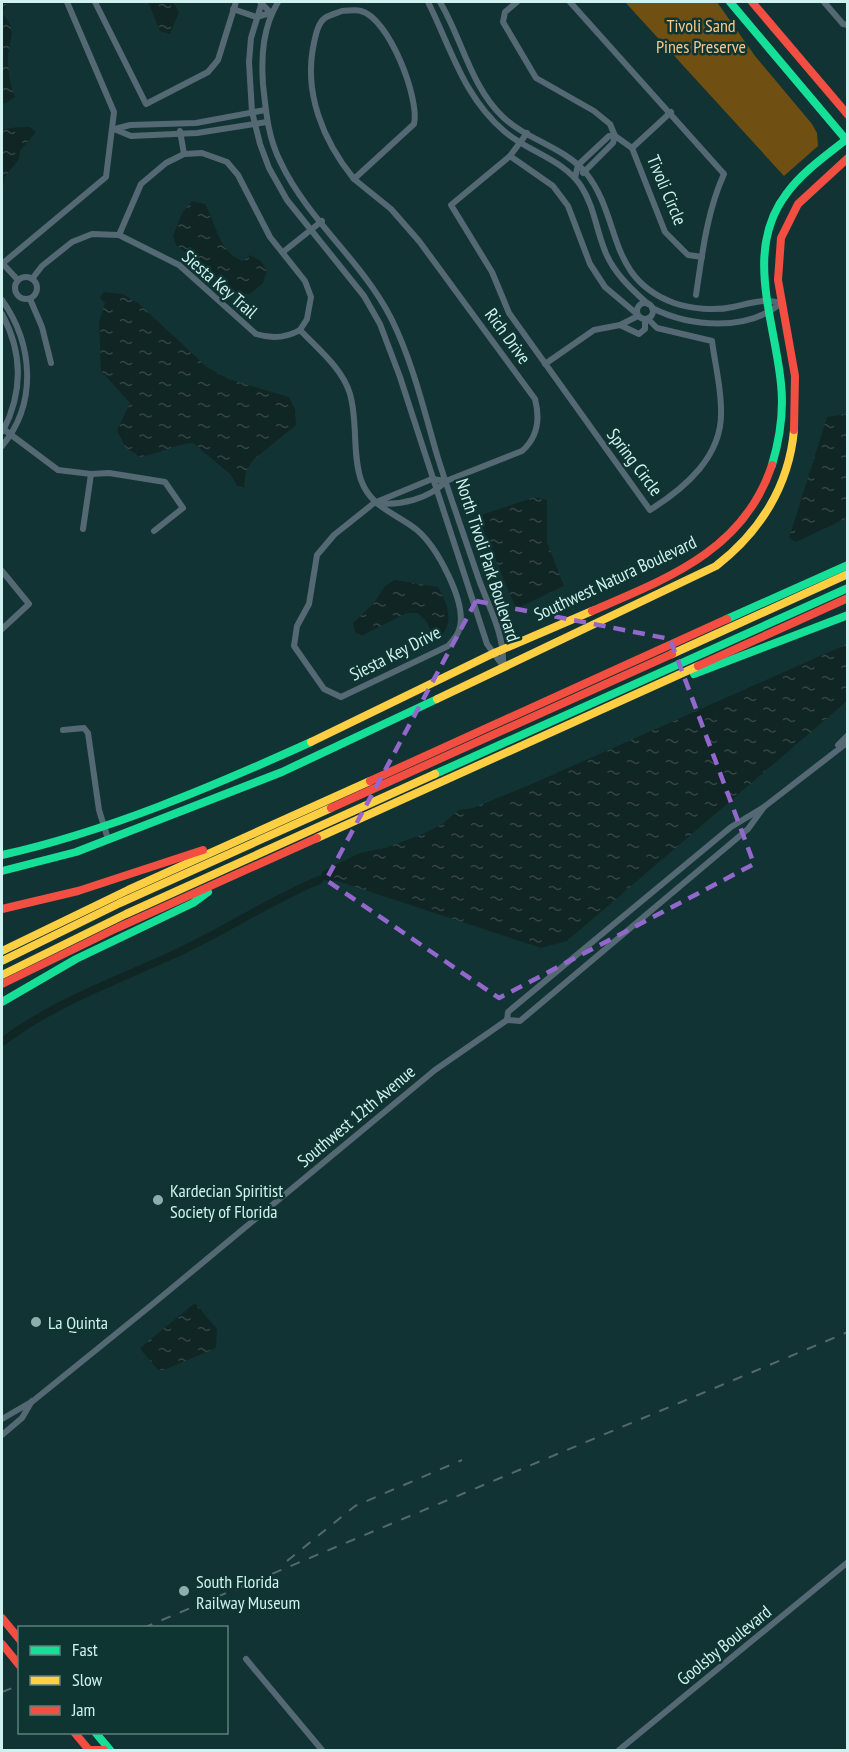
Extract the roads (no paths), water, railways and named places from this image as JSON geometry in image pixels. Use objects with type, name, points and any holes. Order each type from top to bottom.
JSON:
[{"type":"main road","points":[[730,2],[847,140]]},
{"type":"main road","points":[[752,2],[848,115]]},
{"type":"main road","name":"Southwest Natura Boulevard","points":[[2,855],[37,848],[104,825],[326,735],[493,654],[669,574],[708,553],[738,526],[755,505],[768,480],[778,448],[781,384],[765,299],[763,250],[772,218],[797,181],[847,140]]},
{"type":"main road","name":"Southwest Natura Boulevard","points":[[2,871],[76,852],[282,772],[675,587],[716,565],[749,536],[776,495],[792,451],[796,380],[781,303],[777,261],[787,223],[804,196],[848,158]]},
{"type":"main road","points":[[2,951],[235,842],[848,565]]},
{"type":"main road","points":[[2,961],[120,903],[848,574]]},
{"type":"main road","points":[[2,975],[126,914],[848,588]]},
{"type":"main road","points":[[2,984],[69,950],[848,598]]},
{"type":"main road","points":[[664,681],[718,667],[848,615]]},
{"type":"main road","points":[[2,909],[62,897],[159,862],[235,842]]},
{"type":"main road","points":[[2,1002],[76,959],[193,903],[229,877]]},
{"type":"main road","points":[[2,1618],[18,1638]]},
{"type":"main road","points":[[2,1644],[18,1664]]},
{"type":"main road","points":[[76,1734],[89,1750],[104,1750]]},
{"type":"main road","points":[[97,1734],[110,1750]]},
{"type":"street","points":[[18,280],[2,264],[106,177],[114,129],[114,112],[67,2]]},
{"type":"street","points":[[95,2],[146,105],[208,72],[218,60],[236,2]]},
{"type":"street","points":[[233,9],[256,18],[271,14],[261,2]]},
{"type":"street","name":"North Tivoli Park Boulevard","points":[[261,2],[249,62],[252,112],[269,168],[287,200],[364,296],[380,324],[397,368],[487,645],[503,666]]},
{"type":"street","name":"North Tivoli Park Boulevard","points":[[278,2],[271,14],[263,40],[261,62],[267,122],[280,163],[298,192],[374,289],[391,319],[408,363],[465,539],[504,649],[503,666]]},
{"type":"street","points":[[428,2],[460,75],[475,101],[502,129],[562,167],[575,178],[596,217],[605,253],[628,285],[650,306],[676,318],[705,323],[768,314],[781,303]]},
{"type":"street","points":[[440,2],[491,104],[511,124],[578,165],[585,172],[604,206],[622,258],[632,273],[656,295],[675,303],[700,309],[730,308],[765,299],[781,303]]},
{"type":"street","name":"Tivoli Circle","points":[[517,2],[504,12],[503,22],[536,78],[594,111],[610,124],[615,136],[632,148],[665,232],[688,255],[702,257]]},
{"type":"street","name":"Tivoli Circle","points":[[570,2],[671,112],[724,174],[718,188],[702,257],[696,295]]},
{"type":"street","points":[[824,2],[843,24],[848,25]]},
{"type":"street","name":"Rich Drive","points":[[354,179],[414,124],[417,114],[402,68],[378,22],[362,11],[342,11],[325,18],[316,32],[310,59],[311,85],[317,113],[327,140],[354,179],[392,209],[420,241],[535,399],[538,411],[532,442],[522,451],[447,481],[432,479]]},
{"type":"street","points":[[114,129],[130,125],[179,124],[265,110]]},
{"type":"street","points":[[632,148],[671,112]]},
{"type":"street","points":[[114,129],[131,136],[180,134],[267,122]]},
{"type":"street","points":[[179,124],[184,154]]},
{"type":"street","name":"Spring Circle","points":[[510,156],[553,186],[568,206],[590,264],[605,287],[657,328],[712,341],[722,412],[712,450],[696,474],[675,494],[650,510],[509,313],[492,272],[451,205],[510,156],[527,133]]},
{"type":"street","points":[[609,136],[615,136],[614,143],[585,172],[575,178],[578,165],[609,136]]},
{"type":"street","points":[[119,235],[141,184],[166,163],[184,154],[202,153],[227,162],[238,175],[270,237],[305,281],[311,297],[307,320],[300,330],[344,379],[350,395],[361,480],[374,503]]},
{"type":"street","points":[[283,252],[322,221]]},
{"type":"street","name":"Siesta Key Trail","points":[[32,279],[42,266],[72,242],[92,234],[119,235],[179,265],[256,334],[272,338],[286,336],[300,330]]},
{"type":"street","points":[[26,277],[32,279],[37,288],[30,299],[22,299],[16,294],[14,287],[18,280],[26,277]]},
{"type":"street","points":[[545,364],[594,330],[621,325],[652,315],[650,306],[656,295]]},
{"type":"street","points":[[30,299],[42,327],[51,363]]},
{"type":"street","points":[[2,300],[19,329],[27,357],[25,400],[11,435],[2,446]]},
{"type":"street","points":[[621,325],[639,334],[645,329],[640,305],[650,306]]},
{"type":"street","points":[[2,314],[18,357],[17,392],[2,430],[58,470],[91,474],[108,473],[165,482],[183,508],[154,531]]},
{"type":"street","points":[[18,357],[27,357]]},
{"type":"street","points":[[397,368],[408,363]]},
{"type":"street","points":[[83,529],[91,474]]},
{"type":"street","points":[[374,503],[432,479]]},
{"type":"street","points":[[374,503],[391,505],[436,491],[447,481]]},
{"type":"street","name":"Siesta Key Drive","points":[[374,503],[418,530],[436,551],[449,578],[461,613],[460,627],[456,637],[448,646],[341,697],[324,689],[306,667],[294,646],[294,636],[309,604],[317,555],[324,543],[374,503]]},
{"type":"street","points":[[453,543],[465,539]]},
{"type":"street","points":[[2,571],[29,604],[2,629]]},
{"type":"street","points":[[470,594],[482,589]]},
{"type":"street","points":[[63,730],[84,728],[88,733],[99,810],[108,839]]},
{"type":"street","name":"Southwest 12th Avenue","points":[[507,1020],[508,1012],[731,827],[764,807],[829,754],[848,735]]},
{"type":"street","name":"Southwest 12th Avenue","points":[[829,754],[848,742]]},
{"type":"street","name":"Southwest 12th Avenue","points":[[2,1419],[33,1401],[435,1070],[507,1020],[520,1022],[725,849],[748,828],[764,807]]},
{"type":"street","name":"Southwest 12th Avenue","points":[[2,1436],[22,1418],[33,1401]]},
{"type":"street","name":"Goolsby Boulevard","points":[[619,1750],[848,1562]]},
{"type":"street","points":[[246,1659],[322,1750]]},
{"type":"water","points":[[2,2],[7,2],[3,14],[12,31],[8,67],[15,97],[5,104],[2,102]]},
{"type":"water","points":[[148,2],[173,2],[179,12],[170,34],[160,31]]},
{"type":"water","points":[[30,127],[36,132],[20,151],[19,159],[5,177],[2,190],[2,129]]},
{"type":"water","points":[[192,201],[205,204],[219,237],[229,252],[243,261],[250,255],[261,261],[267,271],[263,283],[250,294],[237,293],[176,245],[173,236],[182,213]]},
{"type":"water","points":[[103,292],[123,294],[138,303],[207,367],[228,379],[289,397],[295,409],[296,425],[253,460],[246,471],[244,488],[237,486],[231,475],[193,443],[140,457],[125,447],[117,430],[130,403],[101,371],[99,322],[105,303],[100,298]]},
{"type":"water","points":[[847,414],[847,518],[796,542],[789,538],[827,417]]},
{"type":"water","points":[[535,497],[547,500],[547,542],[564,586],[516,609],[478,516]]},
{"type":"water","points":[[395,580],[438,587],[447,609],[448,622],[442,636],[435,642],[427,622],[418,613],[407,613],[361,636],[355,632],[353,623],[373,604],[385,586]]},
{"type":"water","points":[[847,644],[847,701],[567,941],[541,948],[337,881],[319,880],[323,871],[360,853],[385,848],[418,836],[441,825],[459,810],[473,808],[534,783]]},
{"type":"water","points":[[195,1303],[217,1329],[216,1348],[164,1370],[158,1370],[141,1347]]},
{"type":"waterway","points":[[2,1042],[66,1003],[181,951],[319,880]]},
{"type":"railway","points":[[148,1626],[848,1332]]},
{"type":"railway","points":[[287,1561],[355,1506],[462,1460]]},
{"type":"railway","points":[[2,1692],[18,1686]]},
{"type":"place","name":"Kardecian Spiritist Society of Florida","points":[[158,1200]]},
{"type":"place","name":"La Quinta","points":[[36,1322]]},
{"type":"place","name":"South Florida Railway Museum","points":[[184,1591]]},
{"type":"park label","name":"Tivoli Sand Pines Preserve","points":[[701,36]]}]
